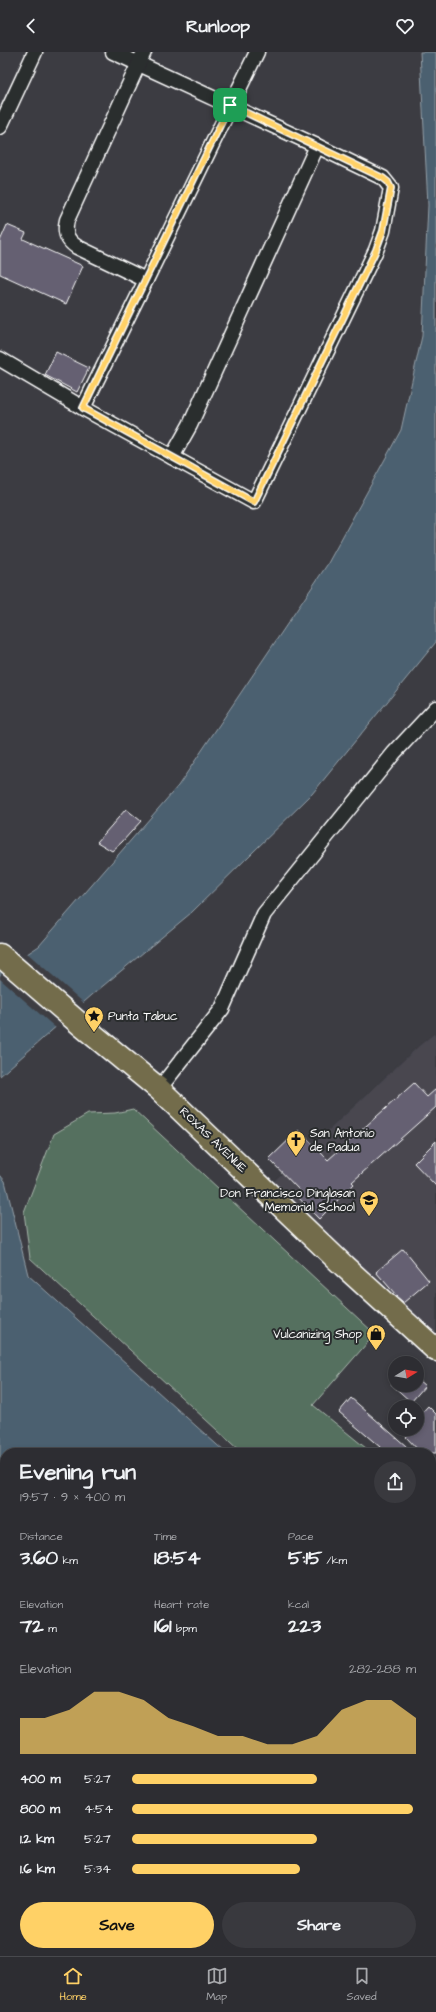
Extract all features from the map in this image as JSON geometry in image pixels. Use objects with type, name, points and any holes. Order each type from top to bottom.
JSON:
[{"type":"main road","name":"ROXAS AVENUE","points":[[5,959],[80,1024],[159,1089],[344,1266],[436,1350]]},
{"type":"street","points":[[0,127],[35,52]]},
{"type":"street","points":[[0,359],[83,408],[254,502],[376,250],[391,195],[391,188],[388,182],[317,146],[230,105],[141,57],[113,52]]},
{"type":"street","points":[[83,408],[257,52]]},
{"type":"street","points":[[141,57],[67,220],[65,228],[66,236],[70,243],[146,280]]},
{"type":"street","points":[[172,458],[190,425],[317,146]]},
{"type":"street","points":[[159,1089],[222,1009],[264,914],[394,753],[436,708]]},
{"type":"shaded area","name":"Don Francisco Dinglasan Memorial School","points":[[434,1034],[436,1037],[436,1341],[270,1185],[419,1046]]},
{"type":"green space","points":[[133,1109],[375,1334],[313,1405],[366,1448],[237,1448],[30,1258],[24,1212],[54,1134],[88,1114],[115,1113]]},
{"type":"water","points":[[420,52],[436,52],[436,642],[312,794],[191,913],[92,995],[0,1076],[0,972],[39,946],[178,786],[327,565],[401,430],[422,336],[428,205]]},
{"type":"water","points":[[0,1175],[5,1181],[28,1275],[220,1448],[0,1448]]},
{"type":"pier","points":[[26,952],[85,1004],[57,1029],[0,979],[0,976],[14,960]]},
{"type":"building","points":[[7,225],[26,233],[23,239],[83,266],[66,304],[0,274],[0,241]]},
{"type":"building","points":[[56,352],[89,368],[77,392],[45,375]]},
{"type":"building","points":[[126,809],[141,821],[112,851],[97,842]]},
{"type":"building","points":[[414,1083],[427,1097],[436,1089],[436,1107],[352,1182],[354,1184],[319,1219],[297,1196],[301,1192],[269,1159],[299,1130],[328,1160]]},
{"type":"building","points":[[436,1141],[436,1186],[414,1163]]},
{"type":"building","points":[[403,1249],[429,1281],[403,1303],[376,1272]]},
{"type":"building","points":[[400,1392],[420,1392],[413,1400],[409,1400]]},
{"type":"building","points":[[351,1398],[388,1430],[388,1436],[395,1436],[408,1448],[381,1448],[339,1412]]},
{"type":"building","points":[[428,1406],[436,1414],[436,1448],[416,1448],[406,1437],[424,1436],[424,1410]]},
{"type":"place","name":"Punta Tabuc","points":[[94,1033]]},
{"type":"place","name":"San Antonio de Padua","points":[[296,1157]]},
{"type":"place","name":"Don Francisco Dinglasan Memorial School","points":[[369,1217]]},
{"type":"place","name":"Vulcanizing Shop","points":[[376,1351]]},
{"type":"route","points":[[230,105],[383,178],[388,182],[391,188],[391,195],[380,241],[254,502],[83,408],[230,105]]}]
